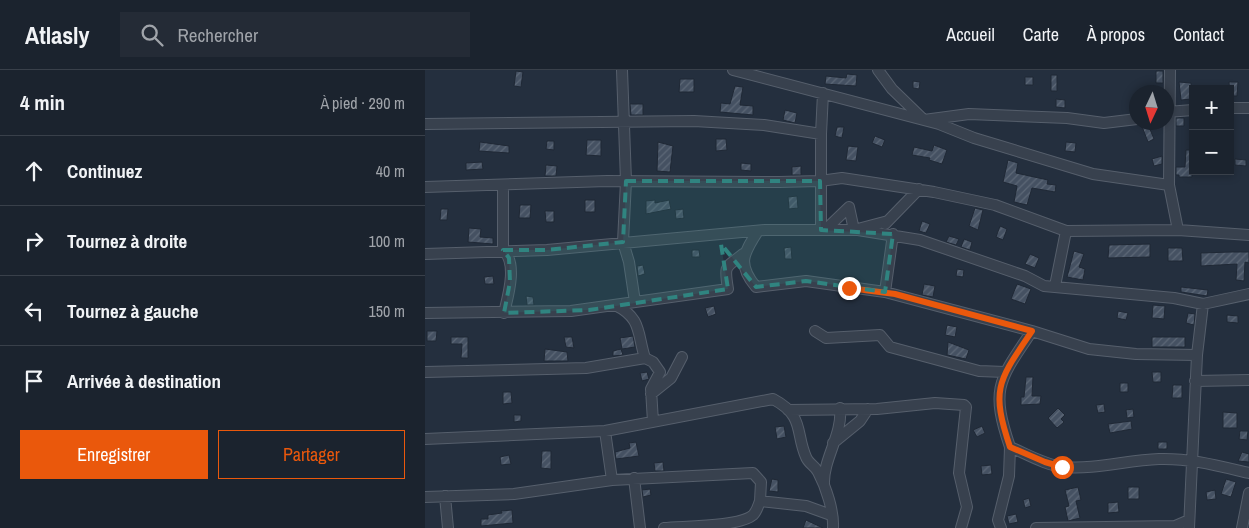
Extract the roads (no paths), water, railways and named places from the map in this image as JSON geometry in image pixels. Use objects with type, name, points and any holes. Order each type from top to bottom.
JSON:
[{"type":"street","points":[[622,70],[626,181],[623,242],[629,262],[635,302]]},
{"type":"street","points":[[733,70],[924,120],[974,138],[1093,174],[1169,185]]},
{"type":"street","points":[[878,70],[901,99],[924,120],[969,114],[1067,118],[1104,123],[1129,120]]},
{"type":"street","points":[[1170,70],[1170,85]]},
{"type":"street","points":[[823,93],[820,181],[823,230]]},
{"type":"street","points":[[1234,108],[1249,108]]},
{"type":"street","points":[[1174,111],[1189,110]]},
{"type":"street","points":[[425,124],[623,122],[764,125],[821,134]]},
{"type":"street","points":[[1169,130],[1169,185],[1178,230]]},
{"type":"street","points":[[425,187],[626,181],[820,181],[842,178],[919,189],[995,205],[1066,231],[1178,230],[1249,235]]},
{"type":"street","points":[[503,186],[503,250],[509,258],[510,274],[509,294],[504,313]]},
{"type":"street","points":[[877,232],[919,189]]},
{"type":"street","points":[[823,230],[849,207],[854,230]]},
{"type":"street","points":[[854,230],[888,220]]},
{"type":"street","points":[[425,254],[547,250],[757,231],[854,230],[893,234],[952,251],[1025,276],[1043,286],[1175,298],[1203,304],[1249,294]]},
{"type":"street","points":[[425,313],[571,311],[728,289],[725,268],[743,254],[757,231]]},
{"type":"street","points":[[1055,286],[1066,231]]},
{"type":"street","points":[[885,292],[893,234]]},
{"type":"street","points":[[743,254],[745,274],[756,287],[807,281],[885,292],[1032,331],[1089,349],[1197,355]]},
{"type":"street","points":[[1036,528],[1175,526],[1189,524],[1195,381],[1203,304]]},
{"type":"street","points":[[615,306],[629,312],[636,320],[645,358]]},
{"type":"street","points":[[1001,528],[998,520],[1009,476],[1010,447],[1001,421],[998,402],[1005,372],[1032,331]]},
{"type":"street","points":[[815,332],[825,338],[880,335],[890,347],[979,371],[1005,372]]},
{"type":"street","points":[[651,394],[671,378],[682,357]]},
{"type":"street","points":[[425,372],[586,368],[645,358],[653,362],[660,372],[652,386],[653,422]]},
{"type":"street","points":[[1195,381],[1249,380]]},
{"type":"street","points":[[425,439],[605,431],[773,399],[787,410],[798,425],[807,460],[817,470],[824,486],[833,528]]},
{"type":"street","points":[[787,410],[868,409],[935,403],[965,406],[959,473],[967,507],[961,528]]},
{"type":"street","points":[[824,486],[833,443],[841,418],[840,408]]},
{"type":"street","points":[[833,443],[860,421],[868,409]]},
{"type":"street","points":[[605,431],[612,480]]},
{"type":"street","points":[[1010,447],[1062,467],[1083,467],[1160,459],[1193,460],[1249,474]]},
{"type":"street","points":[[425,497],[514,494],[634,478],[753,473],[761,482],[760,501],[755,512],[745,519],[719,525],[664,528]]},
{"type":"street","points":[[634,478],[640,528]]},
{"type":"street","points":[[1242,528],[1249,493]]},
{"type":"street","points":[[445,496],[448,528]]},
{"type":"street","points":[[760,501],[806,506],[831,515]]}]
